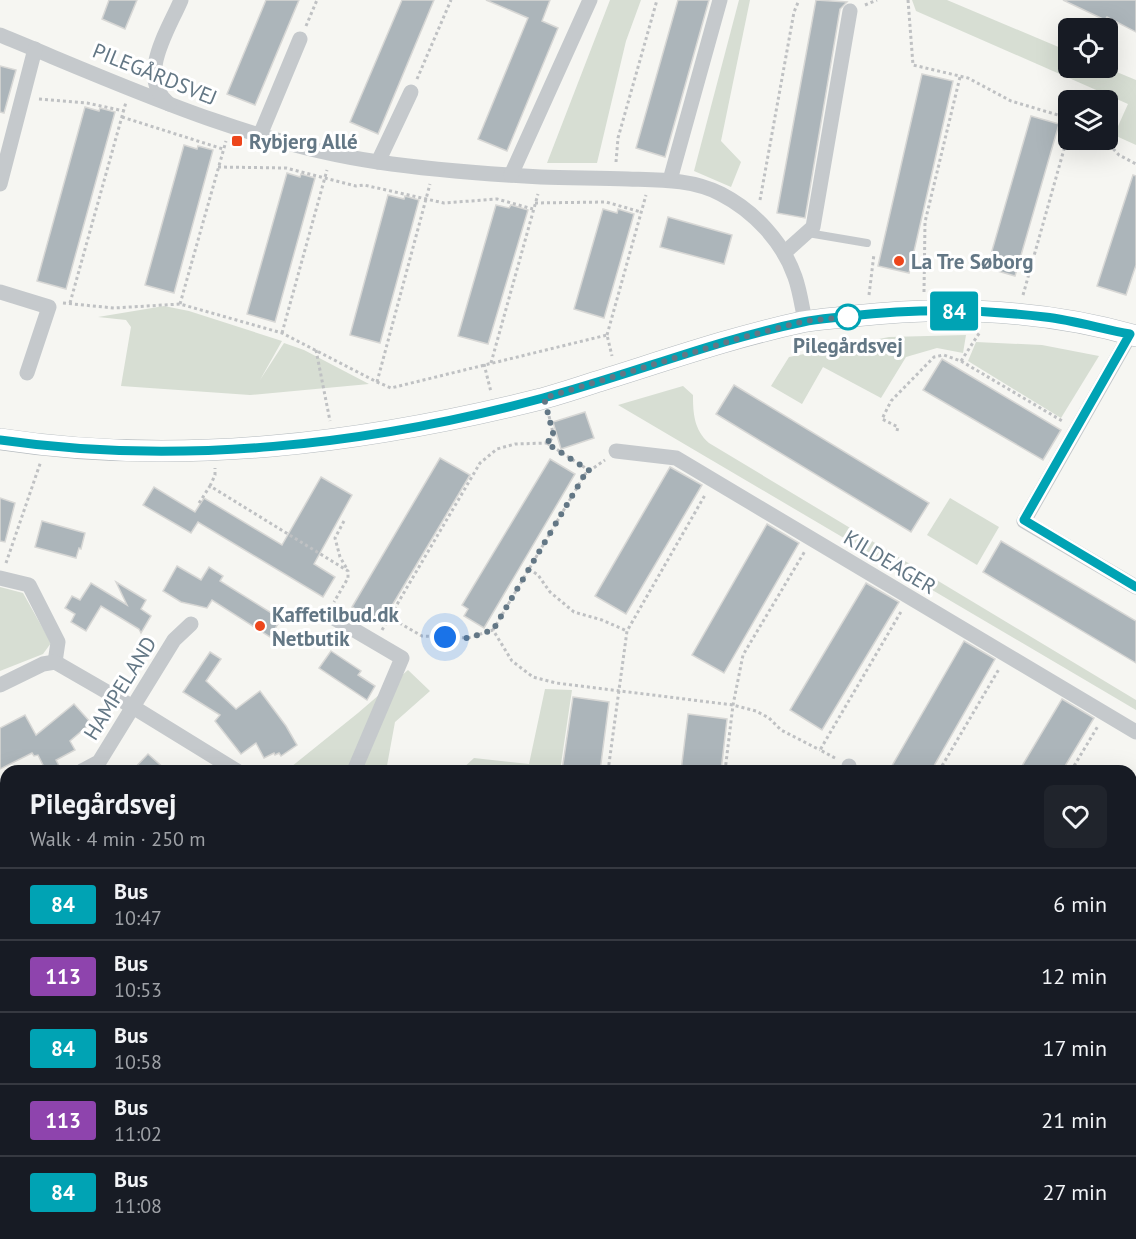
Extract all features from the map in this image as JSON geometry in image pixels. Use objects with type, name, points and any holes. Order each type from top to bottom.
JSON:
[{"type":"street","points":[[171,106],[160,97],[154,81],[154,65],[181,0]]},
{"type":"street","points":[[511,175],[590,0]]},
{"type":"street","points":[[670,180],[720,0]]},
{"type":"street","points":[[784,254],[813,227],[850,11]]},
{"type":"street","name":"PILEGÅRDSVEJ","points":[[0,34],[171,106],[260,135],[331,153],[378,162],[511,175],[670,180],[700,186],[739,205],[771,235],[784,254],[795,277],[805,321]]},
{"type":"street","points":[[260,135],[300,39]]},
{"type":"street","points":[[0,184],[35,49]]},
{"type":"street","points":[[378,162],[411,92]]},
{"type":"street","points":[[0,292],[49,307],[27,373]]},
{"type":"street","points":[[0,440],[128,451],[214,451],[333,440],[423,426],[544,398],[740,338],[805,321],[964,310],[1047,317],[1133,335],[1024,520],[1136,587]]},
{"type":"street","name":"KILDEAGER","points":[[615,451],[676,458],[1136,732]]},
{"type":"street","points":[[1,578],[29,585],[58,642],[55,662]]},
{"type":"street","points":[[327,614],[402,658],[357,765]]},
{"type":"street","name":"HAMPELAND","points":[[93,765],[99,762],[174,640],[191,624]]},
{"type":"street","points":[[0,685],[43,664],[55,662],[227,765]]},
{"type":"lane","points":[[807,232],[867,243]]},
{"type":"path","points":[[300,39],[317,0]]},
{"type":"path","points":[[411,92],[451,0]]},
{"type":"path","points":[[616,179],[618,138],[657,0]]},
{"type":"path","points":[[756,219],[794,12],[799,0]]},
{"type":"path","points":[[908,0],[913,65],[968,78],[1011,101],[1058,115]]},
{"type":"path","points":[[924,312],[925,222],[960,76]]},
{"type":"path","points":[[70,303],[130,88]]},
{"type":"path","points":[[23,96],[87,103],[124,111]]},
{"type":"path","points":[[122,117],[223,149]]},
{"type":"path","points":[[180,304],[230,126]]},
{"type":"path","points":[[1019,315],[1026,281],[1064,150]]},
{"type":"path","points":[[1114,150],[1136,164]]},
{"type":"path","points":[[282,333],[331,153]]},
{"type":"path","points":[[218,167],[286,168],[444,202],[497,199],[533,208]]},
{"type":"path","points":[[377,382],[434,168]]},
{"type":"path","points":[[490,363],[542,177]]},
{"type":"path","points":[[617,375],[607,335],[650,180]]},
{"type":"path","points":[[535,203],[606,202],[641,212]]},
{"type":"path","points":[[867,243],[875,246],[867,315]]},
{"type":"path","points":[[49,307],[66,302],[114,308],[180,304],[282,333],[391,387],[607,335]]},
{"type":"path","points":[[962,361],[992,313]]},
{"type":"path","points":[[316,350],[333,440]]},
{"type":"path","points":[[897,431],[898,427],[882,419],[891,401],[934,357],[944,355],[962,361],[1076,429]]},
{"type":"path","points":[[484,364],[495,409]]},
{"type":"path","points":[[544,398],[554,437],[546,443]]},
{"type":"path","points":[[376,642],[480,463],[497,450],[515,444],[546,443],[590,471]]},
{"type":"path","points":[[1,578],[46,445]]},
{"type":"path","points":[[389,617],[422,636],[468,638],[493,630],[585,474],[615,451]]},
{"type":"path","points":[[609,765],[627,631],[713,480]]},
{"type":"path","points":[[199,503],[210,486],[348,571]]},
{"type":"path","points":[[327,614],[348,578],[348,571],[340,556],[335,538],[344,521]]},
{"type":"path","points":[[726,765],[742,655],[812,540]]},
{"type":"path","points":[[529,569],[538,575],[550,591],[574,612],[602,620],[627,631]]},
{"type":"path","points":[[820,750],[909,598]]},
{"type":"path","points":[[493,630],[512,661],[533,677],[556,683],[733,705],[763,714],[781,730],[844,765]]},
{"type":"path","points":[[943,765],[1007,657]]},
{"type":"path","points":[[1075,765],[1105,715]]},
{"type":"shaded area","points":[[610,0],[641,0],[626,41],[597,163],[547,163]]},
{"type":"shaded area","points":[[739,0],[750,0],[721,141],[741,162],[731,187],[694,171]]},
{"type":"shaded area","points":[[912,0],[947,0],[1058,47],[1058,73],[916,11]]},
{"type":"shaded area","points":[[1118,73],[1136,80],[1136,145],[1118,137],[1118,126],[1128,104],[1118,100],[1118,90],[1096,90],[1069,78],[1118,78]]},
{"type":"shaded area","points":[[164,306],[189,311],[282,341],[260,380],[284,343],[304,350],[369,384],[250,395],[121,386],[131,327],[126,320],[98,317]]},
{"type":"shaded area","points":[[966,335],[963,353],[937,348],[906,357],[881,398],[823,367],[802,404],[771,386],[789,357],[889,337]]},
{"type":"shaded area","points":[[976,342],[1042,345],[1099,356],[1061,418],[968,361]]},
{"type":"shaded area","points":[[683,386],[693,395],[697,427],[709,443],[1136,700],[1136,710],[618,405]]},
{"type":"shaded area","points":[[950,498],[999,527],[977,565],[927,535]]},
{"type":"shaded area","points":[[0,587],[23,593],[51,643],[43,654],[0,671]]},
{"type":"shaded area","points":[[408,670],[430,691],[395,722],[387,765],[293,765]]},
{"type":"shaded area","points":[[545,689],[572,690],[561,765],[466,765],[474,758],[529,764]]},
{"type":"building","points":[[109,0],[137,0],[125,29],[102,19]]},
{"type":"building","points":[[266,0],[299,0],[255,105],[227,94]]},
{"type":"building","points":[[402,0],[434,0],[378,134],[350,122]]},
{"type":"building","points":[[486,0],[550,0],[542,21],[558,28],[507,151],[478,139],[528,18]]},
{"type":"building","points":[[678,0],[709,0],[665,157],[636,148]]},
{"type":"building","points":[[816,0],[847,2],[840,9],[805,218],[777,213]]},
{"type":"building","points":[[1063,0],[1136,0],[1136,32],[1118,23],[1118,18],[1101,18]]},
{"type":"building","points":[[0,66],[16,70],[4,113],[0,112]]},
{"type":"building","points":[[922,74],[953,81],[909,273],[878,266]]},
{"type":"building","points":[[85,107],[115,112],[66,289],[37,281]]},
{"type":"building","points":[[1031,116],[1058,124],[1015,276],[987,268]]},
{"type":"building","points":[[184,145],[213,150],[174,293],[145,285]]},
{"type":"building","points":[[287,173],[315,178],[275,322],[247,314]]},
{"type":"building","points":[[1133,175],[1136,176],[1136,265],[1126,295],[1097,286]]},
{"type":"building","points":[[388,195],[419,200],[380,343],[350,335]]},
{"type":"building","points":[[496,205],[509,208],[511,205],[528,210],[488,344],[458,336]]},
{"type":"building","points":[[603,209],[617,213],[618,209],[634,214],[604,318],[574,309]]},
{"type":"building","points":[[668,217],[732,235],[724,264],[660,247]]},
{"type":"building","points":[[942,359],[1061,430],[1043,460],[923,390]]},
{"type":"building","points":[[734,385],[929,503],[911,532],[716,414]]},
{"type":"building","points":[[585,412],[594,438],[561,449],[553,422]]},
{"type":"building","points":[[440,458],[470,475],[381,624],[352,607]]},
{"type":"building","points":[[550,459],[575,474],[484,628],[464,616],[468,609],[462,605]]},
{"type":"building","points":[[670,467],[702,485],[626,614],[595,596]]},
{"type":"building","points":[[321,477],[352,495],[314,564],[335,577],[323,597],[198,522],[191,533],[143,505],[154,487],[195,512],[204,498],[282,545]]},
{"type":"building","points":[[0,498],[15,503],[5,542],[0,541]]},
{"type":"building","points":[[42,521],[85,533],[76,558],[35,547]]},
{"type":"building","points":[[767,524],[799,543],[724,673],[692,655]]},
{"type":"building","points":[[1001,541],[1136,621],[1136,663],[983,572]]},
{"type":"building","points":[[177,566],[201,580],[209,567],[223,576],[220,581],[281,619],[270,637],[212,600],[207,608],[181,602],[163,591]]},
{"type":"building","points":[[116,582],[146,600],[141,609],[151,616],[141,633],[139,629],[101,606],[86,631],[71,622],[75,614],[65,608],[72,596],[80,600],[91,583],[127,605]]},
{"type":"building","points":[[866,583],[899,602],[822,730],[790,710]]},
{"type":"building","points":[[964,641],[995,659],[934,765],[892,765]]},
{"type":"building","points":[[331,651],[361,671],[358,675],[375,686],[367,700],[319,668]]},
{"type":"building","points":[[210,652],[221,659],[206,681],[236,709],[260,691],[297,745],[281,756],[279,753],[275,755],[274,753],[264,758],[256,743],[241,754],[215,721],[220,715],[183,692]]},
{"type":"building","points":[[573,697],[609,702],[601,765],[563,765]]},
{"type":"building","points":[[1062,699],[1094,718],[1066,765],[1023,765]]},
{"type":"building","points":[[74,704],[91,723],[70,741],[75,750],[56,760],[58,765],[43,765],[38,755],[34,756],[32,753],[8,765],[0,765],[0,728],[25,715],[36,735]]},
{"type":"building","points":[[688,714],[727,719],[722,765],[682,765]]},
{"type":"building","points":[[148,754],[160,765],[138,765]]},
{"type":"bus line","name":"84","points":[[0,440],[128,451],[214,451],[328,441],[423,426],[544,398],[740,338],[805,321],[879,313],[964,310],[1047,317],[1130,334],[1024,520],[1136,587]]},
{"type":"place","name":"Rybjerg Allé","points":[[237,141]]},
{"type":"place","name":"La Tre Søborg","points":[[899,261]]},
{"type":"place","name":"Pilegårdsvej","points":[[848,317]]},
{"type":"place","name":"Kaffetilbud.dk Netbutik","points":[[260,626]]},
{"type":"route","points":[[445,637],[468,638],[493,630],[585,474],[590,471],[546,443],[554,437],[544,398],[740,338],[805,321],[848,317]]}]
